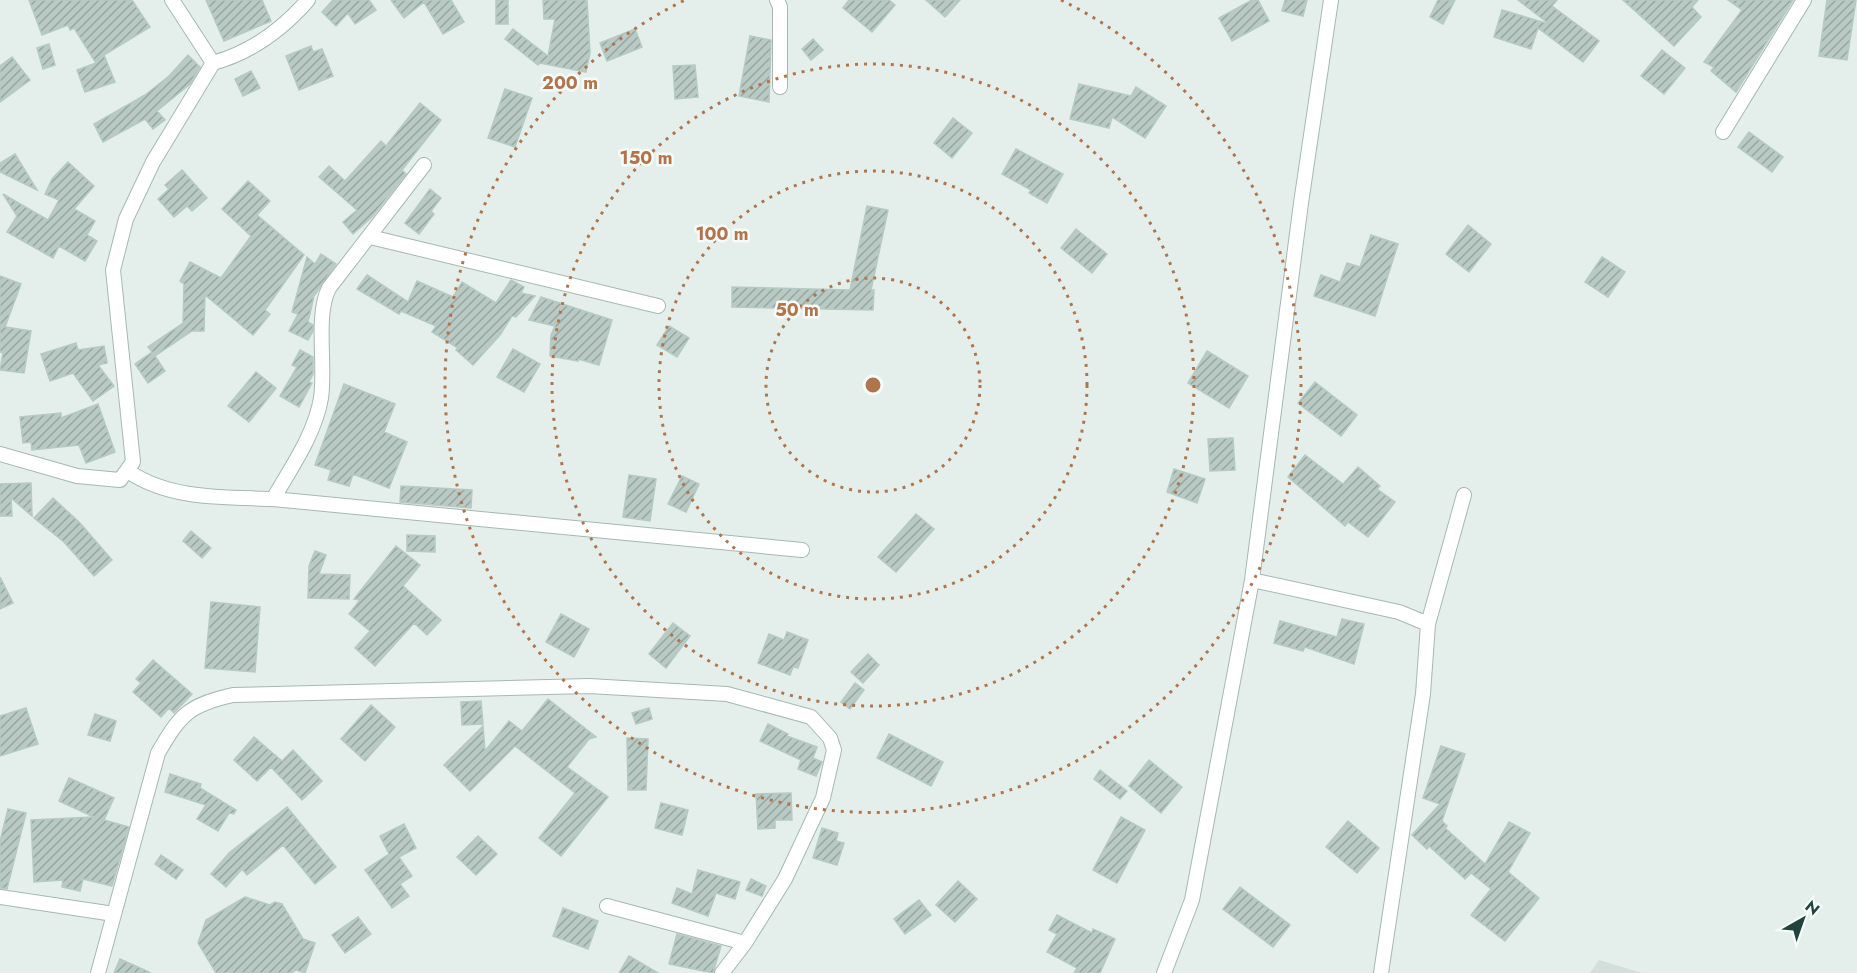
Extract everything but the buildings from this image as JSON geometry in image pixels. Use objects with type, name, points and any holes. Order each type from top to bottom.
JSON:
[{"type":"street","points":[[172,0],[213,63]]},
{"type":"street","points":[[0,454],[77,477],[120,480],[128,471],[133,462],[112,270],[126,219],[153,162],[213,63],[237,56],[266,40],[308,0]]},
{"type":"street","points":[[777,0],[780,7],[780,87]]},
{"type":"street","points":[[1164,973],[1192,900],[1252,580],[1301,203],[1331,0]]},
{"type":"street","points":[[1723,132],[1804,0]]},
{"type":"street","points":[[273,499],[302,450],[321,400],[324,351],[322,303],[329,288],[424,165]]},
{"type":"street","points":[[370,237],[658,306]]},
{"type":"street","points":[[128,471],[156,487],[212,497],[273,499],[802,550]]},
{"type":"street","points":[[1381,973],[1423,694],[1428,624],[1464,495]]},
{"type":"street","points":[[1252,580],[1399,612],[1428,624]]},
{"type":"street","points":[[98,973],[158,753],[174,725],[205,701],[232,695],[471,687],[589,686],[727,694],[811,717],[830,738],[834,750],[823,798],[785,879],[745,943],[722,973]]},
{"type":"street","points":[[0,897],[114,914]]},
{"type":"street","points":[[607,906],[745,943]]},
{"type":"shaded area","points":[[1599,960],[1642,973],[1590,973]]}]
